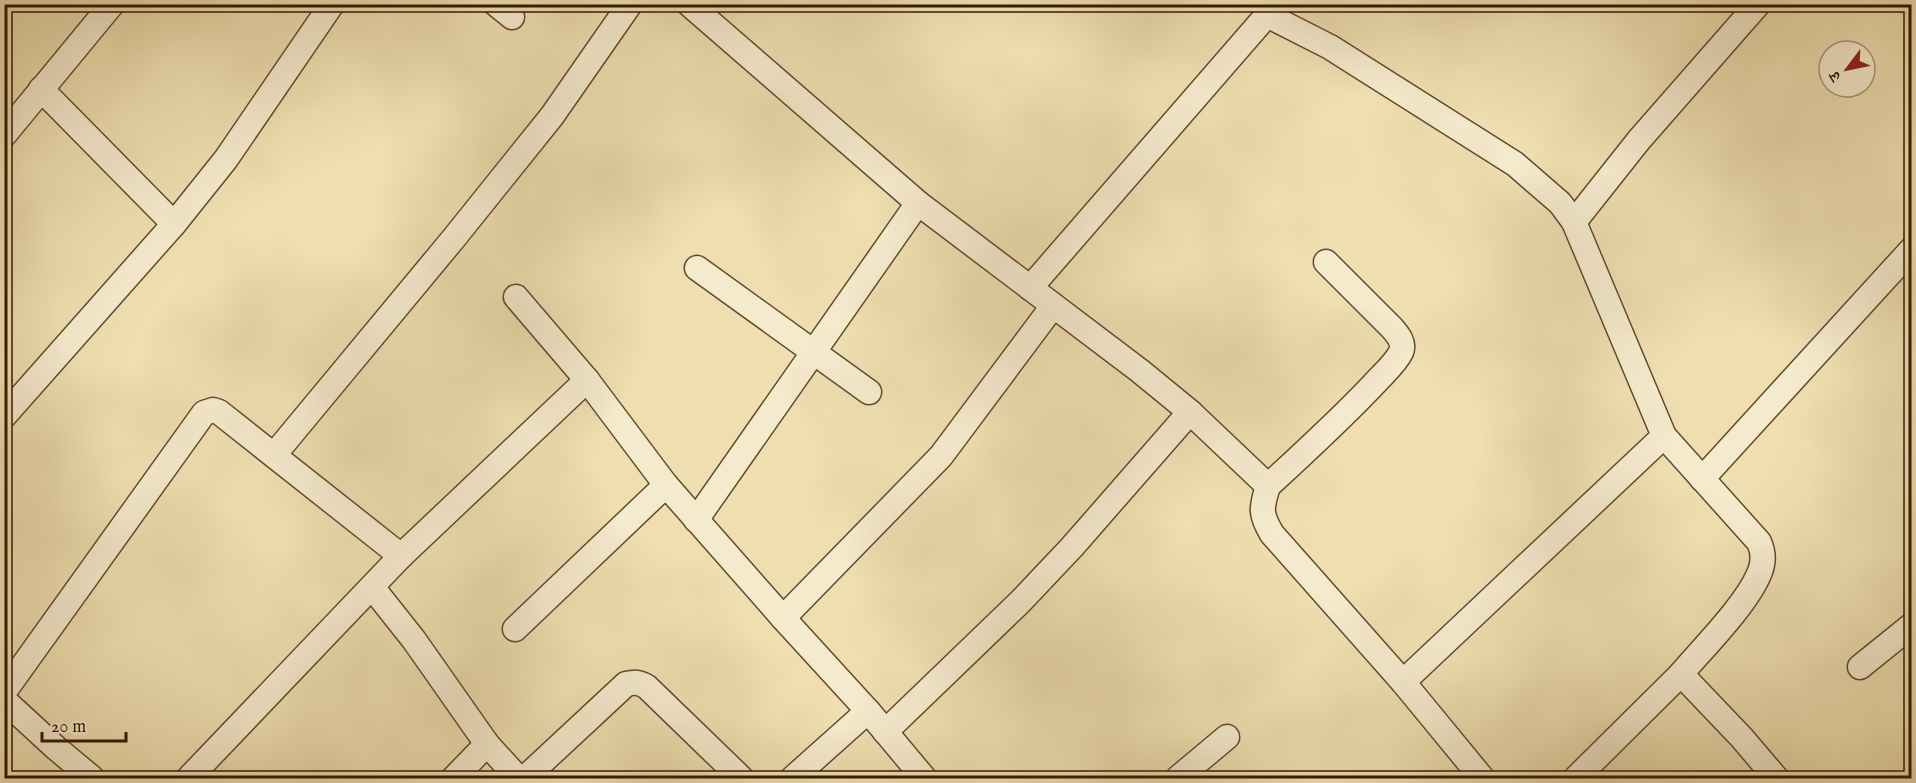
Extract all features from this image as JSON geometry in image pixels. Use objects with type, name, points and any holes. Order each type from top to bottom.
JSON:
[{"type":"street","points":[[4,135],[112,4]]},
{"type":"street","points":[[4,416],[174,224],[226,159],[332,4]]},
{"type":"street","points":[[274,455],[545,125],[630,4]]},
{"type":"street","points":[[689,4],[918,203],[1140,371],[1190,412],[1268,486]]},
{"type":"street","points":[[1574,222],[1639,140],[1758,4]]},
{"type":"street","points":[[1030,288],[1261,10],[1330,47],[1515,164],[1560,203],[1574,222],[1664,436],[1759,542],[1764,553],[1759,574],[1745,598],[1681,675],[1576,778]]},
{"type":"street","points":[[41,89],[174,224]]},
{"type":"street","points":[[696,520],[918,203]]},
{"type":"street","points":[[1702,479],[1911,249]]},
{"type":"street","points":[[1326,262],[1392,328],[1400,338],[1401,351],[1395,361],[1349,411],[1268,486],[1262,504],[1262,515],[1272,534],[1403,682],[1482,778]]},
{"type":"street","points":[[697,268],[869,392]]},
{"type":"street","points":[[516,297],[587,380],[666,485],[868,711],[924,778]]},
{"type":"street","points":[[783,618],[941,456],[1053,306]]},
{"type":"street","points":[[189,778],[401,556],[587,380]]},
{"type":"street","points":[[4,692],[204,413],[213,410],[219,412],[401,556]]},
{"type":"street","points":[[885,732],[1020,602],[1072,547],[1190,412]]},
{"type":"street","points":[[1403,682],[1664,436]]},
{"type":"street","points":[[515,629],[666,485]]},
{"type":"street","points":[[372,587],[414,640],[487,744],[518,778]]},
{"type":"street","points":[[1860,667],[1911,625]]},
{"type":"street","points":[[1681,675],[1742,738],[1776,778]]},
{"type":"street","points":[[525,778],[626,684],[640,682],[741,778]]},
{"type":"street","points":[[4,700],[92,778]]},
{"type":"street","points":[[793,778],[868,711]]},
{"type":"street","points":[[1178,778],[1227,737]]},
{"type":"street","points":[[453,778],[487,744]]}]
